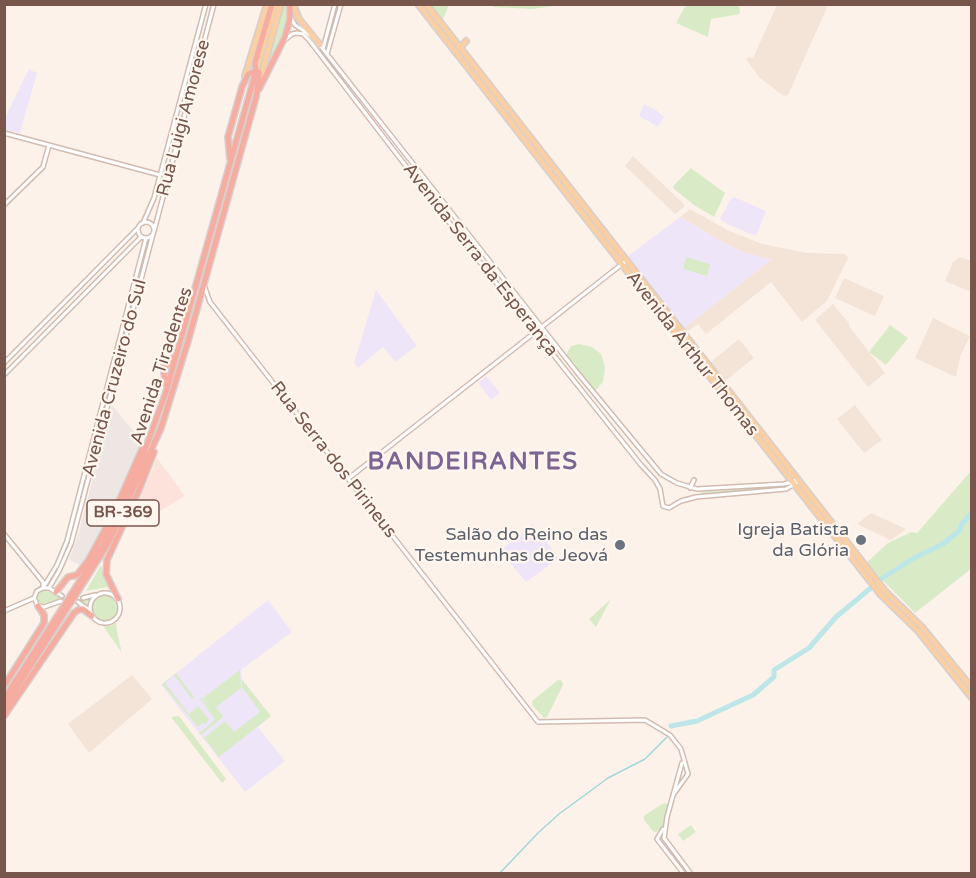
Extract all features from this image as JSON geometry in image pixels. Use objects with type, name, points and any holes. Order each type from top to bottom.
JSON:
[{"type":"highway","name":"BR-369","points":[[255,71],[255,63],[274,4]]},
{"type":"highway","name":"BR-369","points":[[255,97],[288,28],[292,4]]},
{"type":"highway","points":[[231,160],[228,151],[230,130],[244,80],[248,74],[255,71],[260,75],[255,97]]},
{"type":"highway","name":"Avenida Tiradentes","points":[[4,699],[103,545],[158,428],[255,71]]},
{"type":"highway","name":"Avenida Tiradentes","points":[[4,708],[109,542],[158,428],[200,298],[255,97]]},
{"type":"highway","points":[[228,151],[237,137]]},
{"type":"highway","points":[[200,298],[197,293],[205,256]]},
{"type":"highway","points":[[179,309],[187,308],[196,289]]},
{"type":"highway","points":[[166,392],[163,368],[170,364],[181,341]]},
{"type":"highway","points":[[56,592],[68,577],[77,575],[88,561],[158,428]]},
{"type":"highway","points":[[118,599],[106,574],[106,560],[149,468],[158,428]]},
{"type":"highway","points":[[4,686],[44,623],[44,615],[38,606]]},
{"type":"highway","points":[[4,716],[74,613],[83,609],[91,614]]},
{"type":"main road","points":[[244,80],[267,4]]},
{"type":"main road","name":"Avenida Tiradentes","points":[[255,97],[281,4]]},
{"type":"main road","points":[[292,4],[299,18],[321,47]]},
{"type":"main road","name":"Avenida Arthur Thomas","points":[[418,4],[454,39],[566,183],[624,263]]},
{"type":"main road","name":"Avenida Arthur Thomas","points":[[426,4],[445,39],[560,187],[624,263],[885,591],[922,627],[972,688]]},
{"type":"main road","points":[[445,39],[454,39]]},
{"type":"main road","points":[[460,48],[466,40]]},
{"type":"main road","points":[[491,98],[496,94]]},
{"type":"main road","points":[[525,142],[531,138]]},
{"type":"main road","points":[[560,187],[566,183]]},
{"type":"main road","name":"Avenida Arthur Thomas","points":[[797,481],[881,594],[918,631],[972,698]]},
{"type":"street","name":"Rua Luigi Amorese","points":[[143,223],[160,175],[206,4]]},
{"type":"street","name":"Rua Luigi Amorese","points":[[154,232],[214,4]]},
{"type":"street","points":[[321,47],[335,4]]},
{"type":"street","points":[[327,54],[341,4]]},
{"type":"street","name":"Avenida Serra da Esperança","points":[[290,15],[295,25],[312,37],[327,54],[637,448],[661,474],[697,489],[797,481]]},
{"type":"street","name":"Avenida Serra da Esperança","points":[[280,46],[293,33],[303,34],[309,40],[482,265],[655,480],[660,489],[662,504],[669,508],[681,501],[696,497],[776,490],[797,481]]},
{"type":"street","points":[[176,119],[174,137],[179,138]]},
{"type":"street","points":[[4,133],[160,175]]},
{"type":"street","points":[[4,206],[43,167],[49,145]]},
{"type":"street","points":[[4,363],[143,223],[151,224],[154,232],[130,248],[4,375]]},
{"type":"street","points":[[138,228],[138,233],[144,238]]},
{"type":"street","name":"Avenida Cruzeiro do Sul","points":[[49,588],[72,541],[154,232]]},
{"type":"street","name":"Avenida Cruzeiro do Sul","points":[[34,598],[57,565],[68,537],[144,238]]},
{"type":"street","points":[[123,242],[130,248]]},
{"type":"street","points":[[348,479],[624,263]]},
{"type":"street","points":[[207,274],[205,292],[210,302]]},
{"type":"street","points":[[200,298],[210,302]]},
{"type":"street","name":"Rua Serra dos Pirineus","points":[[210,302],[538,722],[645,720],[675,739],[681,750],[683,761]]},
{"type":"street","points":[[655,480],[661,474]]},
{"type":"street","points":[[690,488],[694,480]]},
{"type":"street","points":[[708,484],[712,488]]},
{"type":"street","points":[[4,534],[43,582],[43,588],[49,588],[62,596]]},
{"type":"street","points":[[68,537],[72,541]]},
{"type":"street","points":[[59,571],[68,577]]},
{"type":"street","points":[[78,602],[102,623],[114,621],[120,612],[118,599],[108,593],[83,598]]},
{"type":"street","points":[[91,614],[91,602],[97,595]]},
{"type":"street","points":[[4,611],[34,598],[38,606],[61,601]]},
{"type":"street","points":[[683,761],[664,838],[691,873]]},
{"type":"street","points":[[673,795],[688,774],[683,761]]},
{"type":"street","points":[[665,827],[657,839],[684,873]]},
{"type":"shaded area","points":[[777,5],[828,5],[788,95],[784,96],[760,78],[746,59],[753,58]]},
{"type":"shaded area","points":[[29,69],[37,73],[20,133],[5,130],[5,118]]},
{"type":"shaded area","points":[[644,104],[664,117],[658,127],[639,116]]},
{"type":"shaded area","points":[[633,156],[684,204],[684,207],[675,214],[625,166]]},
{"type":"shaded area","points":[[734,197],[766,211],[756,236],[720,219]]},
{"type":"shaded area","points":[[690,209],[727,230],[762,244],[807,253],[845,254],[848,258],[827,301],[802,322],[771,282],[706,334],[698,324],[687,332],[684,328],[771,260],[743,252],[680,217]]},
{"type":"shaded area","points":[[680,217],[743,252],[771,260],[684,328],[628,256]]},
{"type":"shaded area","points":[[960,257],[971,261],[971,292],[945,281],[953,262]]},
{"type":"shaded area","points":[[844,278],[884,296],[875,316],[835,298]]},
{"type":"shaded area","points":[[376,290],[417,346],[395,362],[383,347],[358,368],[354,363]]},
{"type":"shaded area","points":[[833,304],[885,373],[868,387],[815,320]]},
{"type":"shaded area","points":[[933,318],[970,336],[960,357],[956,377],[915,358]]},
{"type":"shaded area","points":[[739,339],[754,358],[725,381],[711,362]]},
{"type":"shaded area","points":[[486,376],[500,393],[491,400],[478,383]]},
{"type":"shaded area","points":[[112,405],[142,442],[130,475],[111,515],[82,566],[69,560],[79,532]]},
{"type":"shaded area","points":[[855,405],[882,440],[864,453],[837,419]]},
{"type":"shaded area","points":[[157,458],[185,496],[153,515],[138,504]]},
{"type":"shaded area","points":[[871,513],[906,529],[891,540],[857,524]]},
{"type":"shaded area","points":[[533,524],[559,558],[526,582],[500,551]]},
{"type":"shaded area","points":[[268,600],[292,632],[241,670],[242,679],[271,716],[258,727],[285,761],[245,792],[161,685]]},
{"type":"shaded area","points":[[132,675],[152,699],[89,753],[68,724]]},
{"type":"green space","points":[[493,4],[561,5],[532,9],[493,7]]},
{"type":"green space","points":[[284,5],[287,5],[287,16],[284,30],[264,73]]},
{"type":"green space","points":[[430,5],[449,5],[442,21]]},
{"type":"green space","points":[[686,5],[739,5],[740,14],[711,19],[708,37],[676,23]]},
{"type":"green space","points":[[691,168],[725,193],[714,217],[673,188]]},
{"type":"green space","points":[[686,257],[710,264],[707,276],[683,269]]},
{"type":"green space","points":[[890,325],[908,338],[886,365],[869,352]]},
{"type":"green space","points":[[579,344],[592,347],[601,354],[605,367],[603,382],[595,391],[566,355],[571,346]]},
{"type":"green space","points":[[971,471],[971,569],[915,613],[866,563],[888,543],[911,532],[917,533]]},
{"type":"green space","points":[[781,486],[781,488],[702,494],[701,492]]},
{"type":"green space","points":[[101,565],[108,587],[86,591]]},
{"type":"green space","points":[[45,590],[61,598],[90,599],[87,605],[80,601],[59,600],[41,604],[38,602],[37,595]]},
{"type":"green space","points":[[105,595],[114,599],[118,608],[114,617],[105,621],[96,617],[92,608],[96,599]]},
{"type":"green space","points":[[611,599],[596,627],[589,619]]},
{"type":"green space","points":[[116,623],[118,637],[122,653],[103,626]]},
{"type":"green space","points":[[240,670],[241,688],[216,707],[223,717],[201,735],[199,733],[213,722],[214,718],[200,698],[211,709],[203,698]]},
{"type":"green space","points":[[176,673],[194,697],[192,699],[174,675],[165,683],[189,714],[198,706],[209,719],[206,724],[202,723],[198,727],[162,684]]},
{"type":"green space","points":[[242,680],[271,716],[219,757],[204,738],[225,721],[234,732],[260,712],[242,687]]},
{"type":"green space","points":[[558,680],[562,681],[563,685],[547,717],[544,718],[532,705],[532,701]]},
{"type":"green space","points":[[179,716],[226,779],[222,783],[171,717]]},
{"type":"green space","points":[[666,803],[668,806],[662,829],[653,831],[644,820],[644,816]]},
{"type":"green space","points":[[691,825],[696,832],[683,841],[678,834]]},
{"type":"waterway","points":[[881,579],[914,558],[943,544],[960,530],[961,525],[972,513]]},
{"type":"waterway","points":[[671,726],[697,721],[753,695],[774,677],[774,670],[809,648],[836,617],[872,587]]},
{"type":"waterway","points":[[499,874],[559,814],[608,778],[645,759],[667,737]]},
{"type":"place","name":"Igreja Batista da Glória","points":[[861,540]]},
{"type":"place","name":"Salão do Reino das Testemunhas de Jeová","points":[[620,545]]},
{"type":"district","name":"BANDEIRANTES","points":[[473,463]]}]
